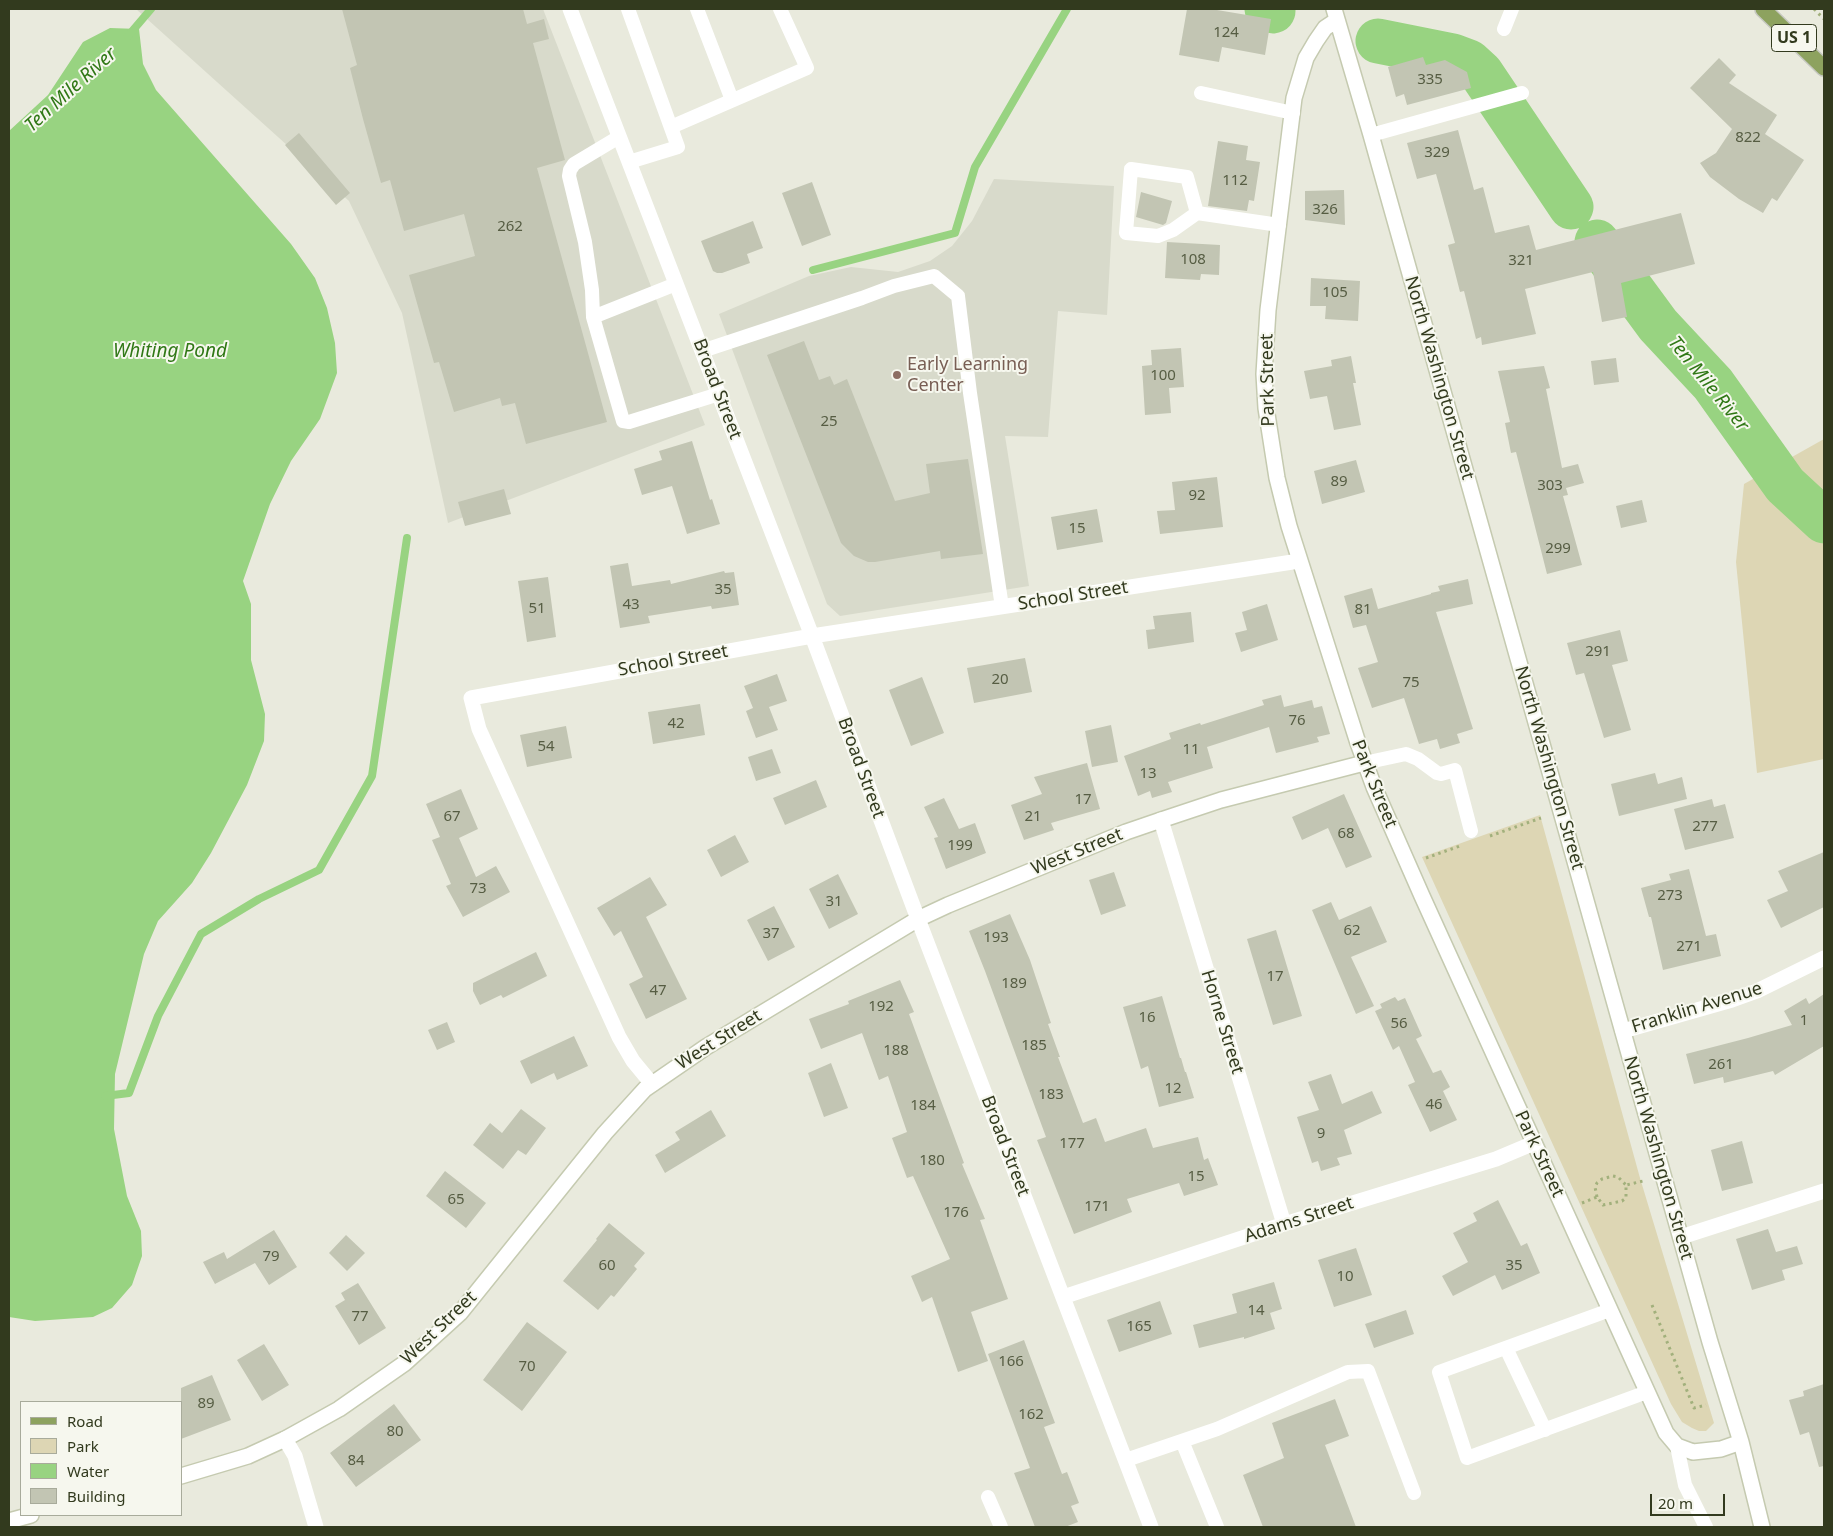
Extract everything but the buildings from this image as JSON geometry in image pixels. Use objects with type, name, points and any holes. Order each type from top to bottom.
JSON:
[{"type":"main road","name":"US 1","points":[[1763,9],[1824,68]]},
{"type":"street","name":"Broad Street","points":[[570,9],[812,636],[918,920],[1126,1460],[1148,1526]]},
{"type":"street","name":"Park Street","points":[[1335,14],[1306,58],[1292,112],[1268,310],[1264,390],[1277,478],[1299,561],[1364,763],[1422,896],[1647,1392],[1666,1433],[1677,1446]]},
{"type":"street","name":"North Washington Street","points":[[1335,14],[1371,135],[1710,1342],[1741,1442],[1762,1527]]},
{"type":"street","name":"School Street","points":[[652,1084],[633,1061],[619,1038],[479,729],[470,698],[812,636],[1299,561]]},
{"type":"street","name":"West Street","points":[[182,1476],[248,1456],[285,1439],[339,1409],[405,1363],[460,1313],[605,1133],[645,1089],[706,1047],[918,920],[1074,853],[1160,820],[1221,800],[1364,763]]},
{"type":"street","name":"Horne Street","points":[[1160,820],[1284,1224]]},
{"type":"street","name":"Franklin Avenue","points":[[1623,1031],[1757,991],[1824,958]]},
{"type":"street","name":"Adams Street","points":[[1063,1298],[1284,1224],[1496,1159],[1534,1142]]},
{"type":"street","points":[[1681,1237],[1824,1191]]},
{"type":"street","points":[[285,1439],[295,1456],[316,1527]]},
{"type":"street","points":[[1677,1446],[1694,1452],[1706,1452],[1741,1442]]},
{"type":"street","points":[[9,1521],[27,1516]]},
{"type":"lane","points":[[628,9],[678,147],[629,162]]},
{"type":"lane","points":[[697,9],[732,100]]},
{"type":"lane","points":[[671,126],[807,68],[780,9]]},
{"type":"lane","points":[[1504,29],[1512,9]]},
{"type":"lane","points":[[1200,93],[1292,112]]},
{"type":"lane","points":[[1371,135],[1522,93]]},
{"type":"lane","points":[[620,137],[574,164],[569,176],[585,242],[592,290],[593,317],[623,420],[626,422],[719,394]]},
{"type":"lane","points":[[1197,212],[1187,177],[1132,169],[1126,233],[1158,236],[1173,230],[1197,212],[1279,225]]},
{"type":"lane","points":[[702,351],[894,286],[934,276],[958,296],[970,393],[1002,607]]},
{"type":"lane","points":[[593,317],[676,284]]},
{"type":"lane","points":[[1364,763],[1406,754],[1437,773],[1441,774],[1455,770],[1471,831]]},
{"type":"lane","points":[[1610,1310],[1439,1372],[1467,1458],[1647,1392]]},
{"type":"lane","points":[[1506,1348],[1544,1430]]},
{"type":"lane","points":[[1126,1460],[1217,1429],[1348,1372],[1368,1371],[1414,1493]]},
{"type":"lane","points":[[1182,1441],[1217,1527]]},
{"type":"lane","points":[[1677,1446],[1685,1485],[1706,1527]]},
{"type":"lane","points":[[988,1497],[1001,1527]]},
{"type":"path","points":[[1814,9],[1824,19]]},
{"type":"path","points":[[1529,822],[1541,818]]},
{"type":"path","points":[[1613,1176],[1618,1177],[1626,1185],[1626,1198],[1622,1201],[1603,1205],[1597,1198],[1595,1187],[1602,1180],[1613,1176]]},
{"type":"path","points":[[1626,1185],[1644,1180]]},
{"type":"path","points":[[1579,1205],[1597,1198]]},
{"type":"path","points":[[1652,1305],[1694,1408],[1706,1405]]},
{"type":"shaded area","points":[[136,9],[543,9],[705,425],[448,523],[402,313],[349,201]]},
{"type":"shaded area","name":"Early Learning Center","points":[[994,179],[1114,186],[1107,315],[1058,311],[1048,437],[1005,436],[1029,586],[840,616],[827,604],[719,314],[809,276],[851,267],[898,272],[930,261],[952,246],[972,221]]},
{"type":"green space","points":[[1824,439],[1824,759],[1757,773],[1736,562],[1744,484]]},
{"type":"green space","points":[[1540,815],[1640,1178],[1714,1423],[1706,1431],[1699,1431],[1682,1422],[1671,1404],[1422,857]]},
{"type":"water","name":"Whiting Pond","points":[[110,28],[139,29],[143,64],[156,90],[291,244],[315,278],[327,308],[335,343],[337,373],[320,419],[291,461],[270,504],[243,581],[251,604],[251,660],[265,714],[264,741],[247,785],[211,853],[192,883],[158,921],[144,954],[115,1074],[114,1129],[127,1196],[141,1231],[142,1256],[132,1285],[112,1308],[93,1317],[35,1321],[9,1317],[9,131],[48,95],[83,42]]},
{"type":"waterway","name":"Ten Mile River","points":[[128,36],[151,9]]},
{"type":"waterway","points":[[813,270],[955,233],[975,167],[1067,9]]},
{"type":"waterway","name":"Ten Mile River","points":[[1267,9],[1273,11]]},
{"type":"waterway","name":"Ten Mile River","points":[[1378,41],[1453,56],[1469,62],[1481,73],[1571,207]]},
{"type":"waterway","name":"Ten Mile River","points":[[1597,242],[1658,325],[1713,384],[1785,485],[1824,521]]},
{"type":"waterway","points":[[105,1096],[129,1093],[158,1016],[201,934],[259,899],[319,870],[372,776],[407,538]]},
{"type":"place","name":"Early Learning Center","points":[[897,375]]}]
